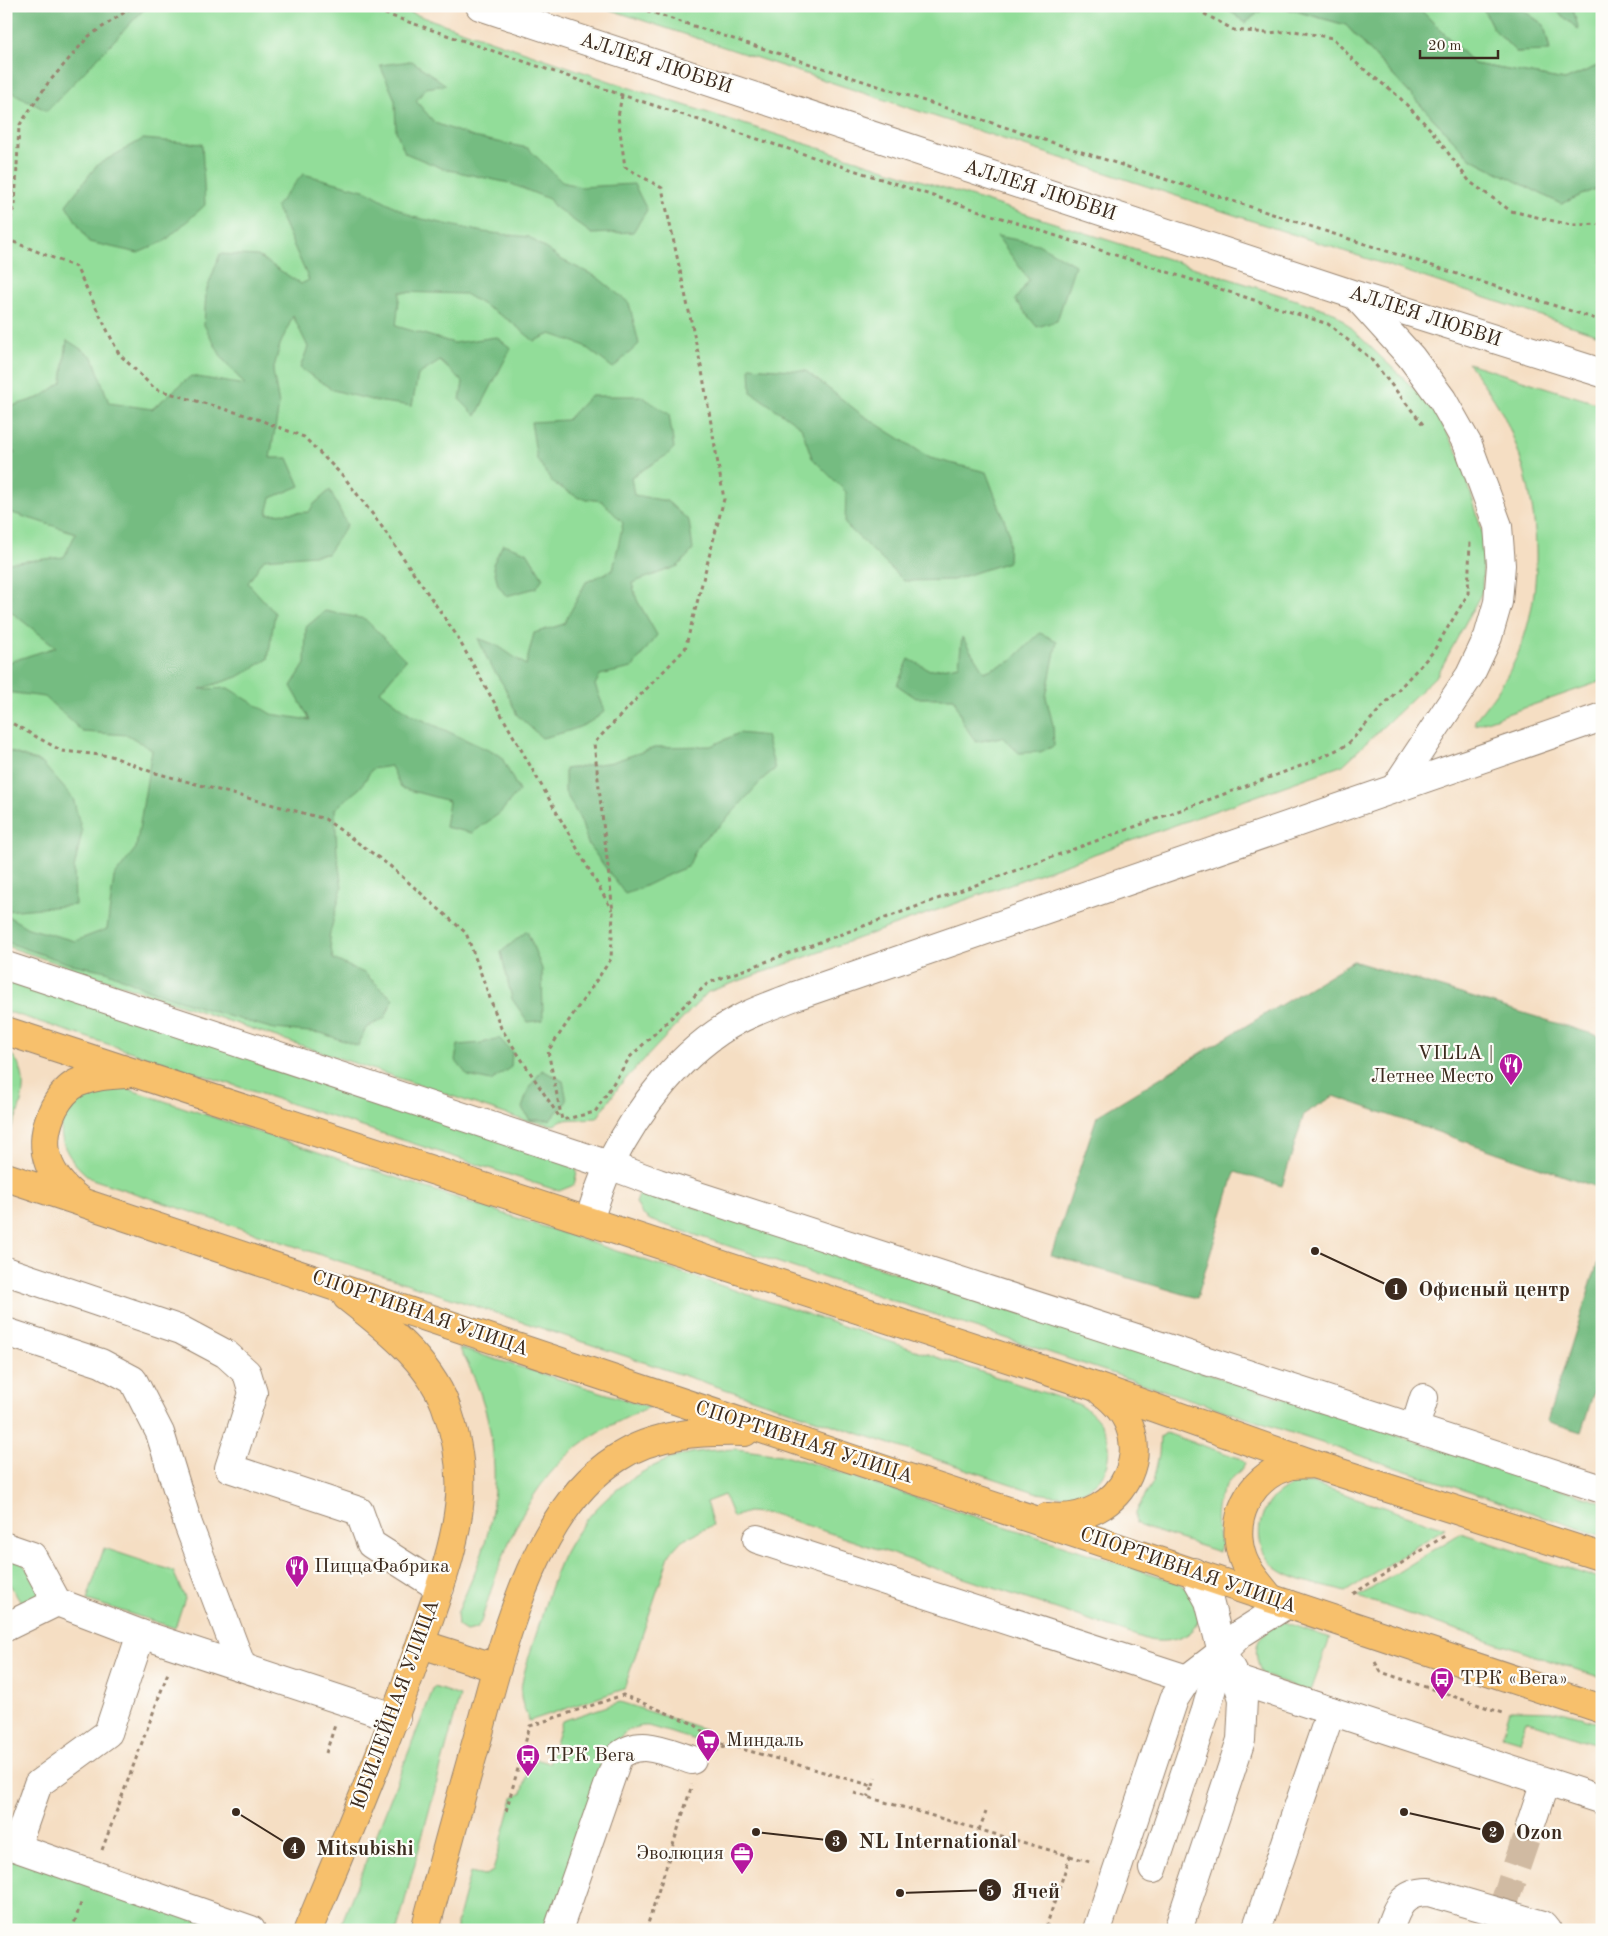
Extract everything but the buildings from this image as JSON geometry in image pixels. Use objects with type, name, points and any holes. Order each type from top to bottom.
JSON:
[{"type":"main road","points":[[6,1031],[1093,1386],[1313,1464],[1602,1557]]},
{"type":"main road","points":[[84,1203],[61,1186],[48,1162],[44,1142],[49,1119],[59,1099],[75,1084],[96,1076],[133,1074]]},
{"type":"main road","name":"СПОРТИВНАЯ УЛИЦА","points":[[6,1177],[1602,1709]]},
{"type":"main road","name":"ЮБИЛЕЙНАЯ УЛИЦА","points":[[308,1930],[396,1718],[440,1588],[455,1534],[460,1496],[460,1464],[455,1434],[444,1402],[423,1367],[386,1328],[330,1284]]},
{"type":"main road","points":[[1018,1513],[1074,1518],[1094,1512],[1112,1500],[1125,1483],[1132,1463],[1133,1442],[1127,1419],[1113,1400],[1093,1386]]},
{"type":"main road","points":[[425,1930],[514,1612],[536,1560],[560,1516],[589,1480],[618,1457],[657,1440],[703,1431],[772,1432]]},
{"type":"main road","points":[[1278,1601],[1243,1561],[1238,1538],[1240,1514],[1250,1492],[1267,1476],[1289,1466],[1313,1464]]},
{"type":"main road","points":[[421,1644],[497,1668]]},
{"type":"street","name":"АЛЛЕЯ ЛЮБВИ","points":[[480,6],[1356,295],[1602,373]]},
{"type":"street","points":[[1356,295],[1411,357],[1442,399],[1468,445],[1498,526],[1501,565],[1498,602],[1488,637],[1470,674],[1395,788]]},
{"type":"street","points":[[588,1221],[609,1165],[631,1126],[656,1091],[697,1048],[738,1020],[795,996],[1602,717]]},
{"type":"street","points":[[6,966],[609,1165],[760,1217],[1602,1489]]},
{"type":"street","points":[[6,1271],[180,1330],[226,1354],[247,1373],[253,1393],[229,1468],[359,1511],[371,1544],[440,1588]]},
{"type":"street","points":[[6,1332],[102,1363],[133,1380],[160,1433],[188,1524],[242,1667]]},
{"type":"street","points":[[1415,1428],[1424,1398]]},
{"type":"street","points":[[757,1538],[1187,1679]]},
{"type":"street","points":[[6,1548],[32,1556],[57,1602],[141,1634],[396,1718]]},
{"type":"street","points":[[1178,1930],[1241,1740],[1243,1699],[1237,1680],[1222,1652],[1209,1601],[1193,1572]]},
{"type":"street","points":[[1097,1930],[1174,1699],[1187,1679],[1222,1652],[1278,1601]]},
{"type":"street","points":[[6,1628],[57,1602]]},
{"type":"street","points":[[141,1634],[108,1733],[38,1784],[11,1845],[252,1930]]},
{"type":"street","points":[[1153,1868],[1206,1710],[1222,1652]]},
{"type":"street","points":[[1237,1680],[1602,1800]]},
{"type":"street","points":[[1256,1930],[1331,1711]]},
{"type":"street","points":[[558,1930],[618,1757],[632,1747],[644,1746],[698,1765]]},
{"type":"street","points":[[1530,1827],[1545,1782]]},
{"type":"street","points":[[1389,1930],[1396,1908],[1406,1898],[1417,1892],[1429,1892],[1502,1909],[1543,1925],[1547,1930]]},
{"type":"path","points":[[6,235],[15,205],[19,126],[48,83],[88,36],[134,6]]},
{"type":"path","points":[[362,6],[622,95],[1328,324],[1370,358],[1426,428]]},
{"type":"path","points":[[632,6],[1602,321]]},
{"type":"path","points":[[1190,6],[1234,30],[1267,33],[1294,31],[1333,38],[1355,62],[1398,96],[1431,130],[1470,182],[1511,210],[1571,225],[1602,224]]},
{"type":"path","points":[[562,1120],[548,1051],[611,959],[613,912],[594,743],[685,649],[724,499],[702,371],[662,188],[625,167],[618,117],[622,95]]},
{"type":"path","points":[[6,150],[15,205]]},
{"type":"path","points":[[6,239],[76,267],[119,354],[155,389],[252,417],[304,437],[344,477],[380,524],[455,633],[613,912]]},
{"type":"path","points":[[562,1120],[595,1112],[630,1057],[708,982],[1299,766],[1347,745],[1433,652],[1468,594],[1470,541]]},
{"type":"path","points":[[6,720],[62,751],[111,756],[152,772],[325,819],[383,861],[466,933],[501,1028],[562,1120],[568,1126]]},
{"type":"path","points":[[1353,1594],[1447,1534]]},
{"type":"path","points":[[72,1930],[179,1645]]},
{"type":"path","points":[[1373,1658],[1381,1672],[1506,1714]]},
{"type":"path","points":[[506,1812],[530,1726],[623,1696],[694,1724],[714,1741],[873,1786]]},
{"type":"path","points":[[326,1753],[337,1718]]},
{"type":"path","points":[[646,1930],[698,1765],[727,1745]]},
{"type":"path","points":[[868,1797],[875,1777]]},
{"type":"path","points":[[854,1793],[1070,1856],[1045,1930]]},
{"type":"path","points":[[979,1830],[986,1812]]},
{"type":"green space","points":[[6,6],[391,6],[624,86],[1334,312],[1430,404],[1460,456],[1484,538],[1482,592],[1438,674],[1343,765],[708,992],[620,1085],[597,1118],[562,1120],[554,1125],[523,1120],[6,946]]},
{"type":"green space","points":[[6,6],[147,6],[47,111],[6,89]]},
{"type":"green space","points":[[599,6],[1224,6],[1245,23],[1267,6],[1277,6],[1346,25],[1470,158],[1561,204],[1602,186],[1602,336]]},
{"type":"green space","points":[[1224,6],[1267,6],[1245,23]]},
{"type":"green space","points":[[1277,6],[1417,6],[1474,64],[1565,80],[1602,64],[1602,186],[1561,204],[1470,158],[1346,25]]},
{"type":"green space","points":[[1417,6],[1482,6],[1493,28],[1516,52],[1550,50],[1544,25],[1517,6],[1551,6],[1578,29],[1572,6],[1602,6],[1602,64],[1565,80],[1474,64]]},
{"type":"green space","points":[[1482,6],[1517,6],[1544,25],[1550,51],[1516,52],[1493,28]]},
{"type":"green space","points":[[1551,6],[1572,6],[1579,30]]},
{"type":"green space","points":[[412,61],[446,85],[426,88],[416,101],[435,123],[473,137],[528,148],[562,182],[581,187],[634,184],[647,210],[633,232],[592,234],[554,206],[549,199],[509,183],[444,169],[405,153],[396,131],[395,100],[380,65]]},
{"type":"green space","points":[[143,139],[202,144],[205,205],[165,241],[138,253],[89,242],[66,205],[97,165]]},
{"type":"green space","points":[[303,174],[367,191],[413,217],[483,232],[529,237],[562,260],[597,277],[629,303],[639,344],[613,368],[583,345],[551,334],[534,341],[510,321],[465,294],[400,292],[396,326],[454,343],[496,337],[511,348],[476,416],[460,400],[463,382],[440,361],[418,375],[412,406],[375,401],[333,390],[300,368],[308,347],[293,316],[280,345],[273,371],[279,405],[270,458],[288,458],[300,486],[271,498],[267,514],[309,512],[314,504],[330,490],[347,525],[327,554],[264,559],[248,583],[275,613],[268,659],[238,677],[200,689],[228,688],[271,714],[310,720],[291,686],[305,664],[306,627],[325,611],[365,619],[406,660],[380,691],[410,714],[501,756],[519,791],[500,813],[472,833],[445,827],[449,801],[401,788],[391,766],[372,769],[361,787],[335,809],[337,853],[342,887],[329,937],[333,959],[364,973],[393,999],[385,1018],[366,1028],[358,1046],[321,1033],[274,1029],[221,1014],[149,990],[106,971],[67,963],[6,942],[6,915],[28,928],[75,941],[107,929],[114,877],[136,848],[152,750],[128,735],[83,732],[45,697],[6,692],[6,663],[56,647],[6,608],[7,563],[64,557],[76,533],[6,511],[6,460],[15,453],[6,450],[6,408],[41,397],[62,382],[67,340],[93,357],[109,403],[152,409],[191,376],[245,385],[222,358],[204,325],[206,292],[220,254],[258,256],[301,284],[309,280],[276,206]]},
{"type":"green space","points":[[997,236],[1038,244],[1075,265],[1057,321],[1037,327],[1015,300],[1029,280]]},
{"type":"green space","points":[[1468,363],[1602,405],[1602,681],[1475,725],[1475,720],[1497,692],[1508,674],[1521,645],[1530,614],[1535,582],[1536,549],[1533,516],[1519,453],[1499,407]]},
{"type":"green space","points":[[750,367],[806,371],[861,414],[930,458],[986,472],[1009,532],[1008,562],[953,580],[904,581],[845,524],[846,492],[812,458],[801,427],[751,392]]},
{"type":"green space","points":[[590,396],[641,396],[669,414],[674,448],[667,455],[631,477],[634,495],[667,501],[689,521],[693,550],[678,566],[632,583],[637,600],[657,635],[632,668],[600,675],[595,685],[605,711],[591,722],[542,738],[517,715],[504,686],[488,661],[478,638],[498,646],[526,665],[534,633],[564,624],[586,582],[613,570],[623,523],[602,501],[579,498],[553,483],[537,459],[531,422],[567,420]]},
{"type":"green space","points":[[503,544],[527,552],[543,578],[536,588],[506,596],[498,585],[493,564]]},
{"type":"green space","points":[[1040,633],[1057,641],[1046,697],[1053,725],[1054,746],[1040,752],[1019,753],[1002,737],[976,742],[963,723],[954,698],[916,698],[897,685],[909,659],[930,670],[959,665],[962,637],[984,672],[1011,661]]},
{"type":"green space","points":[[739,733],[766,736],[775,769],[765,777],[723,823],[699,843],[688,867],[625,894],[588,844],[581,821],[565,792],[565,769],[612,762],[657,747],[711,746]]},
{"type":"green space","points":[[6,750],[42,763],[73,798],[82,832],[74,869],[75,905],[6,911]]},
{"type":"green space","points":[[527,931],[542,969],[543,1020],[528,1022],[512,999],[501,952]]},
{"type":"green space","points":[[1353,961],[1602,1037],[1602,1189],[1334,1096],[1304,1114],[1282,1186],[1235,1172],[1197,1298],[1051,1255],[1097,1116]]},
{"type":"green space","points":[[6,972],[575,1165],[577,1172],[574,1185],[559,1191],[6,1011]]},
{"type":"green space","points":[[499,1038],[512,1052],[511,1067],[491,1081],[468,1076],[455,1060],[458,1045],[482,1043]]},
{"type":"green space","points":[[6,1050],[15,1058],[20,1069],[23,1080],[23,1092],[17,1116],[6,1137]]},
{"type":"green space","points":[[542,1070],[563,1081],[567,1101],[550,1120],[530,1120],[522,1108],[529,1088]]},
{"type":"green space","points":[[116,1085],[1078,1404],[1099,1421],[1105,1433],[1109,1445],[1106,1469],[1099,1480],[1082,1492],[1063,1495],[1038,1493],[92,1179],[72,1160],[66,1149],[61,1127],[64,1115],[71,1104],[86,1092]]},
{"type":"green space","points":[[644,1191],[1602,1502],[1602,1536],[650,1220],[642,1214],[636,1203],[639,1195]]},
{"type":"green space","points":[[1602,1249],[1602,1367],[1581,1432],[1547,1421]]},
{"type":"green space","points":[[459,1348],[649,1407],[588,1439],[566,1456],[548,1476],[532,1498],[519,1521],[498,1570],[481,1622],[476,1629],[466,1631],[458,1626],[457,1614],[476,1570],[485,1543],[491,1519],[494,1468],[492,1442],[480,1393],[471,1370]]},
{"type":"green space","points":[[1166,1433],[1239,1458],[1245,1463],[1227,1484],[1220,1498],[1216,1521],[1221,1544],[1219,1552],[1140,1526],[1136,1523],[1136,1512],[1153,1482],[1159,1454],[1160,1437]]},
{"type":"green space","points":[[736,1449],[788,1456],[1167,1579],[1183,1586],[1190,1593],[1197,1605],[1199,1616],[1197,1624],[1183,1637],[1161,1641],[1149,1640],[773,1514],[748,1512],[733,1517],[724,1495],[706,1502],[713,1525],[682,1540],[670,1553],[624,1689],[529,1721],[521,1696],[526,1667],[547,1597],[562,1558],[585,1522],[615,1491],[651,1467],[691,1453]]},
{"type":"green space","points":[[1302,1483],[1315,1484],[1445,1528],[1345,1592],[1300,1580],[1283,1573],[1266,1557],[1261,1544],[1259,1530],[1262,1517],[1268,1505],[1277,1495],[1288,1487]]},
{"type":"green space","points":[[1461,1533],[1602,1580],[1602,1678],[1358,1597]]},
{"type":"green space","points":[[104,1548],[173,1571],[185,1598],[175,1628],[87,1600]]},
{"type":"green space","points":[[6,1555],[20,1560],[46,1596],[24,1608],[9,1583],[6,1584]]},
{"type":"green space","points":[[1285,1622],[1330,1638],[1310,1694],[1262,1674],[1258,1665],[1258,1642],[1268,1630]]},
{"type":"green space","points":[[434,1687],[460,1696],[397,1930],[339,1930]]},
{"type":"green space","points":[[620,1702],[704,1729],[699,1741],[648,1726],[636,1727],[622,1735],[610,1749],[550,1930],[457,1930],[457,1922],[470,1873],[484,1876],[493,1871],[513,1798],[522,1793],[532,1758],[549,1763],[562,1721]]},
{"type":"green space","points":[[1510,1710],[1558,1711],[1602,1723],[1602,1746],[1526,1721],[1519,1741],[1502,1736]]},
{"type":"green space","points":[[6,1852],[244,1930],[6,1930]]},
{"type":"tunnel","points":[[1503,1906],[1530,1827]]},
{"type":"place","name":"VILLA | Летнее Место","points":[[1511,1086]]},
{"type":"place","name":"Офисный центр","points":[[1315,1251]]},
{"type":"place","name":"ПиццаФабрика","points":[[297,1588]]},
{"type":"place","name":"ТРК «Вега»","points":[[1442,1700]]},
{"type":"place","name":"Миндаль","points":[[708,1762]]},
{"type":"place","name":"ТРК Вега","points":[[528,1777]]},
{"type":"place","name":"Mitsubishi","points":[[236,1812]]},
{"type":"place","name":"Ozon","points":[[1404,1812]]},
{"type":"place","name":"NL International","points":[[756,1832]]},
{"type":"place","name":"Эволюция","points":[[742,1875]]},
{"type":"place","name":"Ячей","points":[[900,1893]]}]
